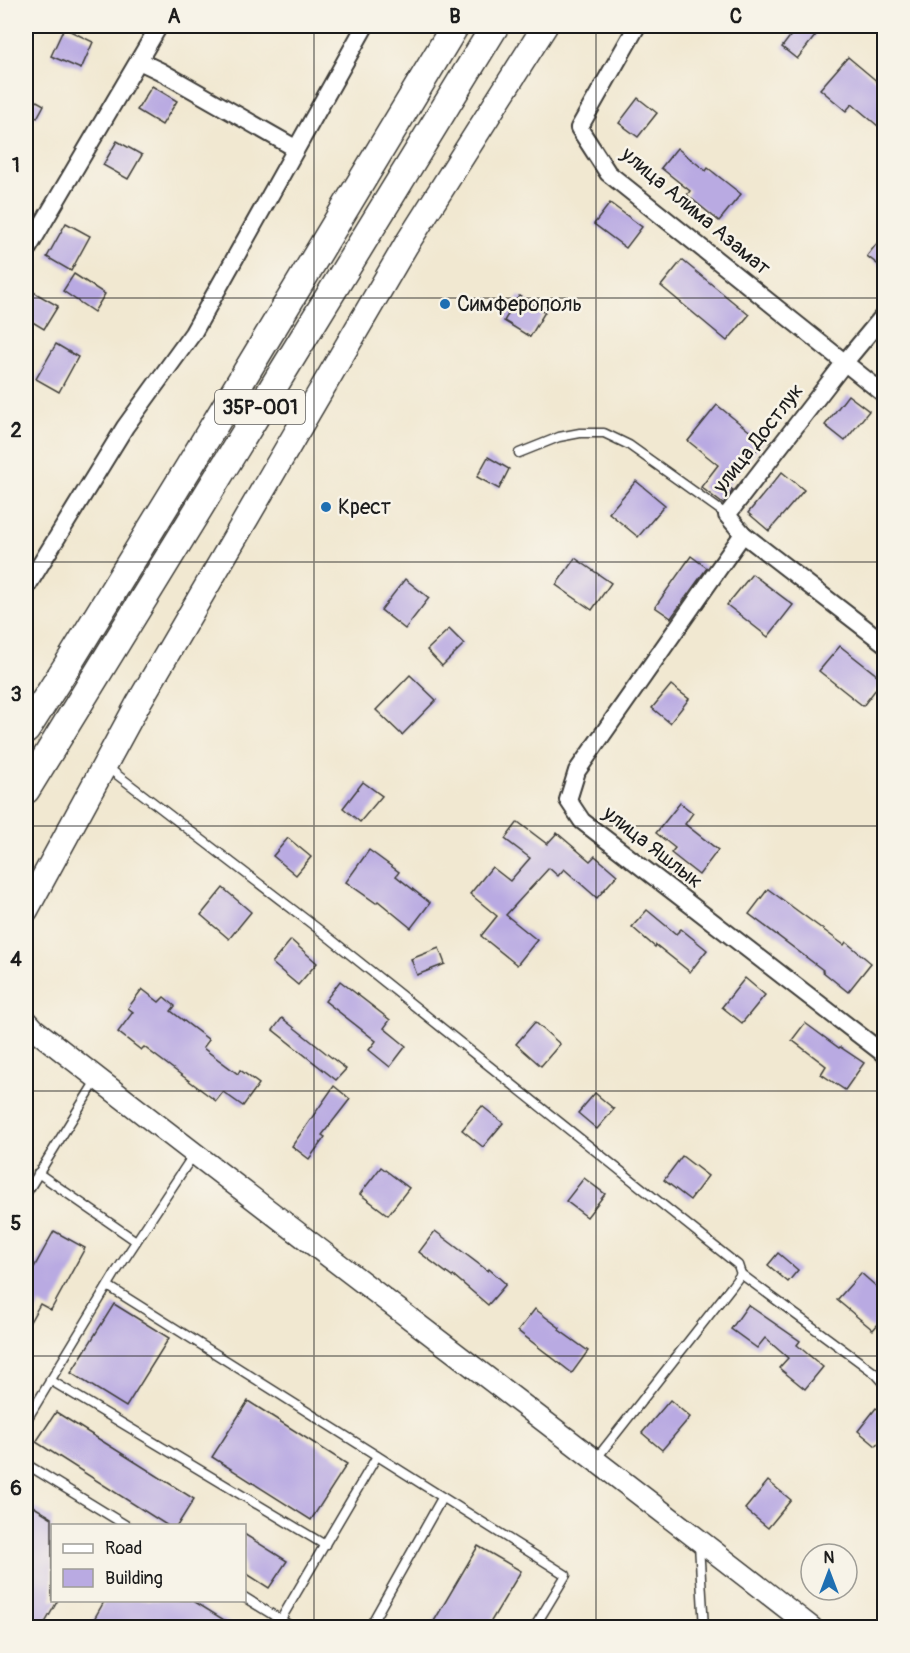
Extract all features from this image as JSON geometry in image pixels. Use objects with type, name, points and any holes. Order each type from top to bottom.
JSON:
[{"type":"main road","name":"35Р-001","points":[[26,730],[183,477],[455,26]]},
{"type":"main road","name":"35Р-001","points":[[26,790],[495,26]]},
{"type":"main road","points":[[26,910],[145,692],[405,245],[545,26]]},
{"type":"street","points":[[26,252],[159,26]]},
{"type":"street","points":[[26,588],[125,427],[193,333],[365,26]]},
{"type":"street","name":"улица Алима Азамат","points":[[637,26],[579,128],[608,173],[885,394]]},
{"type":"street","points":[[139,61],[295,148]]},
{"type":"street","name":"улица Достлук","points":[[885,315],[845,362],[727,515],[743,534],[885,643]]},
{"type":"street","name":"улица Яшлык","points":[[743,534],[577,771],[568,800],[582,821],[885,1054]]},
{"type":"street","points":[[26,1020],[34,1029],[97,1079],[596,1459],[812,1628]]},
{"type":"lane","points":[[519,453],[559,437],[580,433],[603,433],[629,445],[727,515]]},
{"type":"lane","points":[[105,765],[317,928],[729,1257],[738,1265],[741,1274],[885,1383]]},
{"type":"lane","points":[[26,1194],[97,1079]]},
{"type":"lane","points":[[26,1421],[136,1241],[194,1154]]},
{"type":"lane","points":[[38,1173],[136,1241]]},
{"type":"lane","points":[[596,1459],[741,1274]]},
{"type":"lane","points":[[108,1286],[566,1575],[534,1628]]},
{"type":"lane","points":[[50,1380],[325,1545]]},
{"type":"lane","points":[[281,1619],[377,1456]]},
{"type":"lane","points":[[26,1464],[124,1524]]},
{"type":"lane","points":[[369,1628],[442,1497]]},
{"type":"lane","points":[[699,1539],[704,1628]]},
{"type":"lane","points":[[246,1598],[294,1628]]},
{"type":"building","points":[[798,26],[823,26],[797,59],[782,47]]},
{"type":"building","points":[[64,28],[93,42],[81,69],[51,56]]},
{"type":"building","points":[[848,57],[885,88],[885,132],[852,104],[846,111],[820,89]]},
{"type":"building","points":[[152,86],[177,101],[162,125],[137,110]]},
{"type":"building","points":[[26,95],[44,105],[37,118],[26,111]]},
{"type":"building","points":[[638,98],[657,113],[638,137],[619,123]]},
{"type":"building","points":[[117,141],[142,155],[128,179],[103,165]]},
{"type":"building","points":[[677,148],[706,171],[708,168],[741,194],[719,221],[687,195],[690,191],[661,168]]},
{"type":"building","points":[[610,203],[642,227],[626,248],[594,224]]},
{"type":"building","points":[[66,223],[90,236],[71,271],[47,257]]},
{"type":"building","points":[[885,233],[885,270],[867,256]]},
{"type":"building","points":[[682,260],[749,315],[727,341],[661,286]]},
{"type":"building","points":[[74,274],[105,294],[94,312],[63,291]]},
{"type":"building","points":[[30,290],[58,306],[44,329],[26,318],[26,297]]},
{"type":"building","points":[[519,296],[545,312],[530,337],[504,321]]},
{"type":"building","points":[[56,344],[78,357],[59,392],[36,379]]},
{"type":"building","points":[[848,395],[869,411],[845,441],[825,425]]},
{"type":"building","points":[[717,405],[763,442],[727,486],[733,490],[723,504],[701,487],[718,465],[688,441]]},
{"type":"building","points":[[488,457],[509,469],[499,489],[477,477]]},
{"type":"building","points":[[782,472],[804,490],[769,531],[748,513]]},
{"type":"building","points":[[636,481],[665,505],[638,537],[609,513]]},
{"type":"building","points":[[691,556],[707,568],[671,618],[655,607]]},
{"type":"building","points":[[575,558],[611,583],[592,610],[556,585]]},
{"type":"building","points":[[752,574],[793,605],[768,637],[727,605]]},
{"type":"building","points":[[405,579],[429,598],[405,629],[381,610]]},
{"type":"building","points":[[449,629],[464,644],[442,666],[427,650]]},
{"type":"building","points":[[840,646],[883,680],[863,706],[819,671]]},
{"type":"building","points":[[410,675],[436,700],[402,735],[376,710]]},
{"type":"building","points":[[671,685],[689,699],[670,723],[652,708]]},
{"type":"building","points":[[363,782],[382,796],[360,822],[343,808]]},
{"type":"building","points":[[680,803],[693,813],[685,824],[718,850],[699,875],[671,853],[675,848],[656,833]]},
{"type":"building","points":[[518,822],[547,844],[557,833],[590,861],[595,856],[617,875],[597,898],[564,869],[558,876],[549,868],[506,915],[537,940],[517,965],[481,936],[497,916],[470,894],[492,867],[510,881],[530,858],[505,839]]},
{"type":"building","points":[[288,838],[311,857],[296,875],[273,856]]},
{"type":"building","points":[[369,850],[399,872],[396,876],[430,903],[411,928],[378,901],[376,903],[346,882]]},
{"type":"building","points":[[223,888],[251,912],[229,939],[201,915]]},
{"type":"building","points":[[768,889],[844,945],[846,942],[871,963],[848,992],[823,970],[749,914]]},
{"type":"building","points":[[647,910],[676,934],[681,929],[707,950],[690,972],[632,927]]},
{"type":"building","points":[[291,940],[317,963],[298,985],[272,963]]},
{"type":"building","points":[[439,948],[445,964],[417,975],[411,959]]},
{"type":"building","points":[[745,978],[765,995],[742,1023],[722,1007]]},
{"type":"building","points":[[340,981],[390,1020],[384,1028],[406,1046],[390,1067],[369,1050],[376,1041],[325,1001]]},
{"type":"building","points":[[142,989],[159,1002],[164,997],[175,1006],[171,1011],[209,1040],[203,1048],[238,1074],[240,1070],[259,1084],[243,1106],[223,1092],[216,1101],[144,1047],[141,1050],[118,1032],[133,1012],[128,1008]]},
{"type":"building","points":[[282,1018],[346,1069],[336,1080],[273,1030]]},
{"type":"building","points":[[535,1022],[560,1044],[541,1066],[516,1044]]},
{"type":"building","points":[[805,1023],[864,1063],[845,1090],[821,1074],[826,1066],[792,1040]]},
{"type":"building","points":[[334,1086],[350,1099],[322,1135],[325,1137],[309,1159],[292,1146]]},
{"type":"building","points":[[595,1093],[614,1109],[597,1129],[578,1113]]},
{"type":"building","points":[[482,1106],[503,1123],[483,1147],[462,1130]]},
{"type":"building","points":[[682,1156],[708,1176],[690,1200],[664,1180]]},
{"type":"building","points":[[381,1167],[409,1188],[388,1215],[360,1194]]},
{"type":"building","points":[[584,1178],[605,1194],[587,1217],[566,1201]]},
{"type":"building","points":[[54,1231],[85,1248],[51,1310],[40,1304],[26,1329],[26,1282]]},
{"type":"building","points":[[435,1231],[488,1271],[489,1269],[506,1284],[488,1305],[454,1276],[452,1277],[419,1252]]},
{"type":"building","points":[[778,1253],[798,1270],[788,1282],[768,1265]]},
{"type":"building","points":[[861,1273],[885,1294],[885,1316],[873,1330],[837,1300]]},
{"type":"building","points":[[114,1304],[169,1338],[126,1407],[71,1373]]},
{"type":"building","points":[[748,1305],[800,1341],[797,1345],[823,1367],[805,1389],[779,1368],[788,1358],[765,1338],[757,1348],[731,1329]]},
{"type":"building","points":[[535,1309],[588,1351],[572,1373],[518,1331]]},
{"type":"building","points":[[670,1400],[690,1417],[662,1450],[642,1433]]},
{"type":"building","points":[[248,1401],[347,1464],[311,1520],[212,1457]]},
{"type":"building","points":[[876,1408],[885,1414],[885,1435],[876,1446],[858,1431]]},
{"type":"building","points":[[56,1412],[194,1499],[178,1524],[165,1524],[36,1442]]},
{"type":"building","points":[[768,1481],[791,1500],[768,1528],[745,1509]]},
{"type":"building","points":[[26,1502],[52,1518],[51,1602],[57,1602],[42,1628],[26,1628]]},
{"type":"building","points":[[246,1535],[287,1561],[269,1588],[246,1573]]},
{"type":"building","points":[[478,1546],[521,1571],[487,1628],[430,1628]]},
{"type":"building","points":[[104,1602],[195,1602],[237,1628],[89,1628]]},
{"type":"place","name":"Симферополь","points":[[445,304]]},
{"type":"place","name":"Крест","points":[[326,507]]}]
